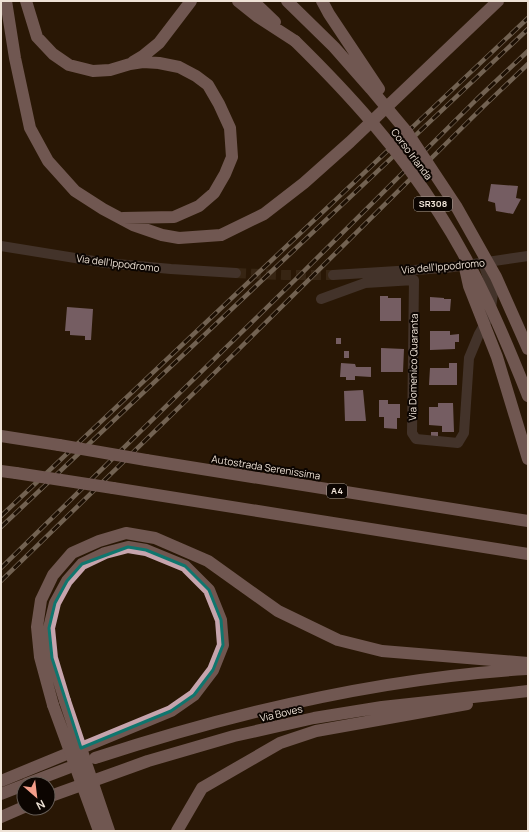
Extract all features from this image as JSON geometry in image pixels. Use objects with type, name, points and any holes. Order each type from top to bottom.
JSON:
[{"type":"highway","points":[[1,1],[9,21]]},
{"type":"highway","points":[[6,1],[15,58],[30,128],[48,162],[75,191],[103,209],[140,227],[162,235],[179,238],[221,235],[264,214],[304,183],[350,142],[498,1]]},
{"type":"highway","points":[[26,1],[37,37],[52,54],[69,65],[93,71],[110,70],[143,62],[159,63],[179,67],[196,76],[208,86],[220,104],[230,128],[232,157],[225,174],[214,193],[199,206],[174,217],[121,218]]},
{"type":"highway","points":[[130,64],[159,43],[191,1]]},
{"type":"highway","points":[[238,1],[258,17],[295,41]]},
{"type":"highway","name":"Corso Irlanda","points":[[253,1],[351,97],[390,143],[440,213],[461,250],[500,329],[528,396]]},
{"type":"highway","name":"Corso Irlanda","points":[[287,1],[334,47],[407,132],[456,206],[492,271],[528,350]]},
{"type":"highway","points":[[322,1],[329,14],[355,50],[407,132]]},
{"type":"highway","points":[[461,250],[469,286],[497,358],[528,459]]},
{"type":"highway","name":"Autostrada Serenissima","points":[[1,436],[528,521]]},
{"type":"highway","points":[[1,471],[528,554]]},
{"type":"highway","points":[[99,831],[53,705],[40,657],[37,627],[41,600],[53,575],[72,553],[99,541],[126,533],[155,538],[208,561],[278,611],[338,640],[382,651],[528,663]]},
{"type":"highway","points":[[1,781],[171,711],[194,694],[213,670],[223,645],[221,620],[209,590],[185,566],[146,550],[128,547],[105,553],[82,564],[67,581],[55,603],[49,628],[52,658],[65,701],[109,831]]},
{"type":"highway","name":"Via Boves","points":[[95,758],[191,728],[239,715],[315,698],[380,686],[450,676],[528,669]]},
{"type":"highway","points":[[177,831],[202,788],[280,743],[316,731],[437,710],[528,691]]},
{"type":"highway","name":"Via Boves","points":[[56,794],[148,761],[234,736],[314,718],[382,707],[528,691]]},
{"type":"highway","points":[[46,776],[68,768]]},
{"type":"highway","points":[[1,794],[16,788]]},
{"type":"highway","points":[[1,817],[16,810]]},
{"type":"street","name":"Via dell'Ippodromo","points":[[1,246],[106,263],[236,273]]},
{"type":"street","name":"Via dell'Ippodromo","points":[[333,275],[446,268],[528,256]]},
{"type":"street","name":"Via Domenico Quaranta","points":[[414,280],[412,432],[416,439],[458,443],[464,433],[469,358],[479,334],[490,315],[493,293],[483,263]]},
{"type":"street","name":"Via dell'Ippodromo","points":[[321,299],[365,283],[414,280]]},
{"type":"highlighted area","points":[[128,547],[146,550],[185,566],[209,590],[221,620],[223,645],[213,670],[194,695],[171,711],[81,748],[52,658],[49,628],[55,603],[67,581],[82,564]]},
{"type":"building","points":[[491,184],[518,186],[516,198],[521,199],[513,214],[496,211],[495,203],[488,201]]},
{"type":"building","points":[[380,296],[388,296],[388,298],[401,298],[401,321],[380,321]]},
{"type":"building","points":[[430,297],[451,299],[450,311],[430,311]]},
{"type":"building","points":[[67,307],[93,309],[91,340],[85,340],[85,336],[70,335],[70,331],[65,331]]},
{"type":"building","points":[[430,331],[450,331],[450,335],[459,334],[459,342],[455,342],[455,349],[430,350]]},
{"type":"building","points":[[336,338],[341,338],[341,344],[336,344]]},
{"type":"building","points":[[381,348],[404,349],[403,372],[381,372]]},
{"type":"building","points":[[344,351],[349,351],[349,358],[344,358]]},
{"type":"building","points":[[341,363],[355,364],[356,367],[371,367],[371,377],[355,376],[355,380],[346,380],[346,377],[340,377]]},
{"type":"building","points":[[449,363],[457,363],[457,385],[429,385],[430,368],[449,368]]},
{"type":"building","points":[[363,390],[366,421],[345,421],[344,391]]},
{"type":"building","points":[[379,400],[388,400],[388,404],[400,404],[400,418],[397,418],[397,429],[384,428],[384,417],[379,417]]},
{"type":"building","points":[[438,403],[453,403],[454,432],[442,432],[442,426],[429,425],[429,407],[438,407]]},
{"type":"building","points":[[431,432],[438,432],[438,436],[431,436]]},
{"type":"tunnel","points":[[236,273],[333,275]]},
{"type":"railway","points":[[1,516],[528,18]]},
{"type":"railway","points":[[1,527],[528,29]]},
{"type":"railway","points":[[1,568],[477,99],[528,51]]},
{"type":"railway","points":[[1,581],[528,64]]}]
